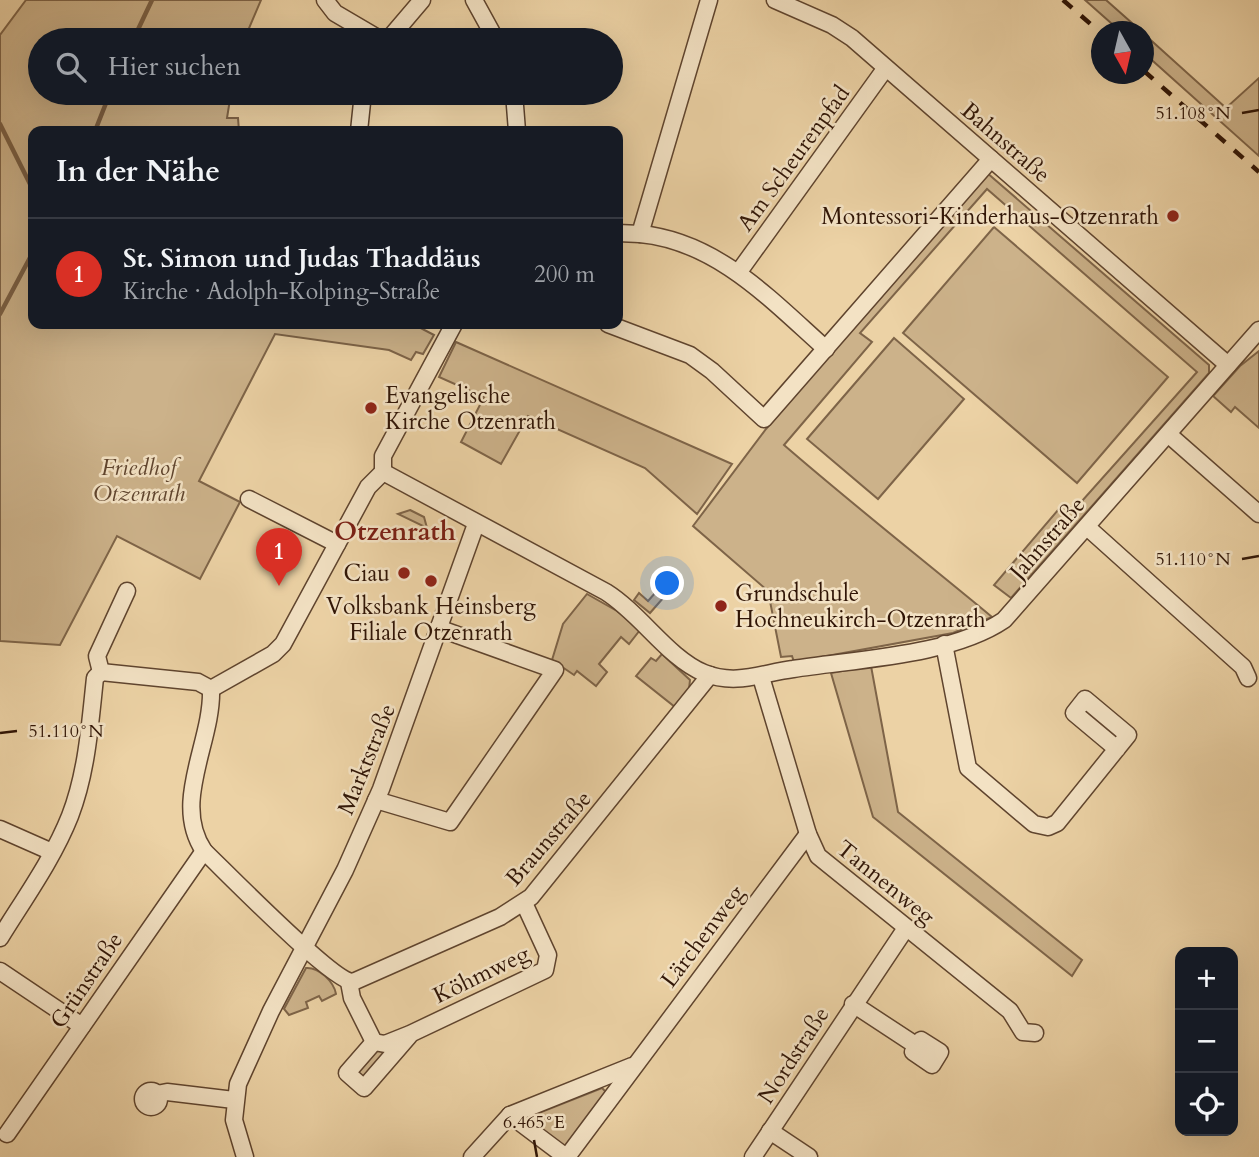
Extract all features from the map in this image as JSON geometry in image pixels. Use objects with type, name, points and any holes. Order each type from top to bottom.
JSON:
[{"type":"street","points":[[325,0],[335,13],[360,28]]},
{"type":"street","points":[[398,28],[422,0]]},
{"type":"street","points":[[474,0],[489,28]]},
{"type":"street","points":[[640,234],[709,0]]},
{"type":"street","name":"Bahnstraße","points":[[775,0],[839,29],[1227,365]]},
{"type":"street","name":"Am Scheurenpfad","points":[[738,273],[885,69]]},
{"type":"street","points":[[359,126],[360,105]]},
{"type":"street","points":[[515,105],[517,126]]},
{"type":"street","points":[[621,329],[690,355],[712,371],[764,419],[991,159]]},
{"type":"street","points":[[623,233],[640,234],[691,247],[738,273],[826,349]]},
{"type":"street","points":[[374,1042],[352,998],[349,982],[305,947],[204,851],[194,834],[190,813],[211,689],[280,647],[369,484],[383,471],[383,456],[451,329]]},
{"type":"street","name":"Jahnstraße","points":[[476,524],[606,592],[635,613],[680,658],[710,675],[731,679],[761,677],[793,669],[843,665],[944,644],[980,634],[1012,614],[1259,330]]},
{"type":"street","points":[[1168,434],[1259,514]]},
{"type":"street","points":[[383,471],[476,524]]},
{"type":"street","points":[[249,499],[337,544]]},
{"type":"street","name":"Marktstraße","points":[[245,1157],[235,1128],[234,1100],[256,1042],[376,800],[476,524]]},
{"type":"street","points":[[1087,527],[1243,667],[1248,678]]},
{"type":"street","points":[[101,672],[97,656],[127,591]]},
{"type":"street","points":[[376,800],[450,822],[555,670],[438,628]]},
{"type":"street","points":[[944,644],[968,768],[1034,824],[1048,827],[1057,823],[1117,749]]},
{"type":"street","points":[[101,672],[198,682],[211,689]]},
{"type":"street","points":[[0,938],[52,852],[75,800],[86,750],[95,678],[101,672]]},
{"type":"street","name":"Braunstraße","points":[[349,982],[491,921],[524,903],[542,885],[710,675]]},
{"type":"street","name":"Tannenweg","points":[[761,677],[807,834],[823,862],[1010,1011],[1023,1032],[1035,1033]]},
{"type":"street","points":[[0,829],[52,852]]},
{"type":"street","name":"Lärchenweg","points":[[510,1115],[566,1157],[807,834]]},
{"type":"street","name":"Grünstraße","points":[[7,1134],[204,851]]},
{"type":"street","name":"Köhmweg","points":[[410,1034],[364,1088],[347,1073],[374,1042],[385,1044],[410,1034],[545,970],[548,955],[524,903]]},
{"type":"street","name":"Nordstraße","points":[[753,1157],[906,928]]},
{"type":"street","points":[[0,971],[82,1026]]},
{"type":"street","name":"Nordstraße","points":[[853,1004],[917,1046]]},
{"type":"street","points":[[472,1157],[510,1115],[634,1065]]},
{"type":"street","points":[[158,1094],[167,1092],[234,1100]]},
{"type":"street","name":"Nordstraße","points":[[770,1131],[809,1157]]},
{"type":"green space","name":"Friedhof Otzenrath","points":[[26,0],[261,0],[249,28],[28,28],[28,105],[229,105],[227,118],[238,118],[239,126],[28,126],[28,329],[423,329],[434,335],[423,354],[416,352],[411,360],[389,350],[275,334],[199,481],[240,502],[200,579],[117,536],[60,645],[0,641],[0,35]]},
{"type":"green space","points":[[1085,0],[1106,0],[1130,21],[1109,21]]},
{"type":"green space","points":[[1154,43],[1226,108],[1259,78],[1259,156],[1154,62]]},
{"type":"green space","points":[[986,172],[1209,365],[1209,373],[1011,598],[994,585],[1064,503],[1074,510],[1197,372],[987,189],[860,333],[872,342],[784,445],[992,617],[953,633],[794,662],[792,656],[781,657],[768,591],[693,526],[766,429]]},
{"type":"green space","points":[[994,227],[1168,377],[1077,483],[903,333]]},
{"type":"green space","points":[[894,338],[964,399],[878,499],[807,439]]},
{"type":"green space","points":[[456,342],[732,464],[697,514],[645,468],[528,416],[501,464],[461,442],[484,397],[439,377]]},
{"type":"green space","points":[[1259,351],[1259,428],[1235,407],[1231,412],[1213,396],[1240,366]]},
{"type":"green space","points":[[410,510],[424,517],[427,528],[398,514]]},
{"type":"green space","points":[[671,575],[678,581],[650,613],[634,600],[639,593],[648,601]]},
{"type":"green space","points":[[587,594],[617,611],[640,630],[629,644],[621,637],[599,664],[607,672],[596,686],[577,671],[574,675],[552,660],[563,624]]},
{"type":"green space","points":[[662,654],[690,680],[689,689],[675,707],[636,676],[651,658],[656,661]]},
{"type":"green space","points":[[871,666],[898,812],[1082,960],[1072,976],[873,817],[831,673]]},
{"type":"green space","points":[[306,968],[325,976],[336,994],[322,1001],[319,996],[306,1002],[308,1008],[289,1015],[284,1009]]},
{"type":"green space","points":[[392,1045],[365,1080],[355,1073],[376,1048]]},
{"type":"green space","points":[[602,1088],[608,1094],[565,1152],[526,1118]]},
{"type":"waterway","points":[[139,28],[152,0]]},
{"type":"waterway","points":[[97,126],[105,105]]},
{"type":"waterway","points":[[0,124],[28,180]]},
{"type":"waterway","points":[[0,314],[28,261]]},
{"type":"railway","points":[[1063,0],[1091,24]]},
{"type":"railway","points":[[1154,80],[1259,172]]},
{"type":"place","name":"Montessori-Kinderhaus-Otzenrath","points":[[1173,216]]},
{"type":"place","name":"Evangelische Kirche Otzenrath","points":[[371,408]]},
{"type":"place","name":"Ciau","points":[[404,573]]},
{"type":"place","name":"Volksbank Heinsberg Filiale Otzenrath","points":[[431,581]]},
{"type":"place","name":"St. Simon und Judas Thaddäus","points":[[279,586]]},
{"type":"place","name":"Grundschule Hochneukirch-Otzenrath","points":[[721,606]]},
{"type":"district","name":"Otzenrath","points":[[395,531]]}]
